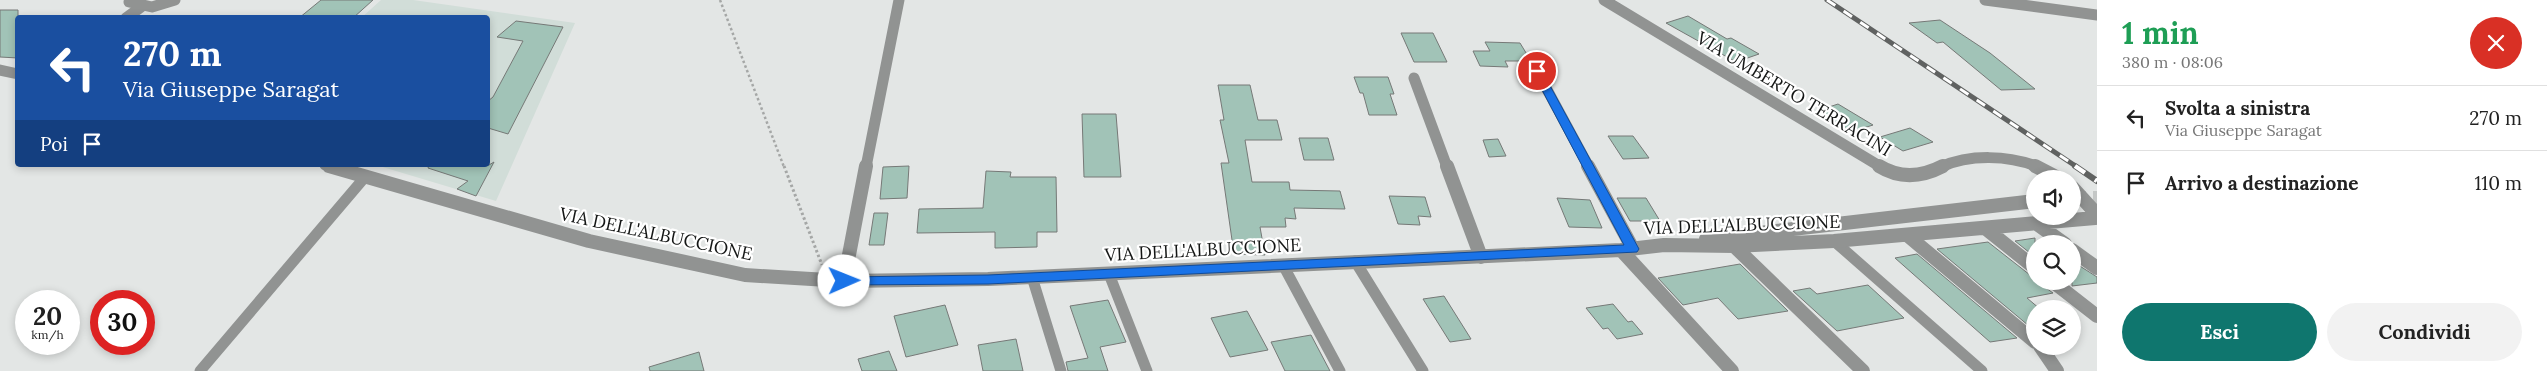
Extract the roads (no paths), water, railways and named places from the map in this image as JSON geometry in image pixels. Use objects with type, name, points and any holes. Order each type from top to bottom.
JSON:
[{"type":"street","points":[[133,0],[129,2],[142,7],[168,5],[174,0]]},
{"type":"street","points":[[844,281],[899,0]]},
{"type":"street","name":"VIA UMBERTO TERRACINI","points":[[1604,0],[1889,172],[1910,176],[1928,174],[1947,165],[1992,157],[2022,161],[2041,170]]},
{"type":"street","points":[[1985,0],[2097,15]]},
{"type":"street","points":[[130,15],[142,7]]},
{"type":"street","points":[[0,70],[15,73]]},
{"type":"street","points":[[1537,71],[1627,250],[1732,371]]},
{"type":"street","points":[[1414,78],[1481,257]]},
{"type":"street","name":"VIA DELL'ALBUCCIONE","points":[[332,167],[589,241],[672,260],[745,275],[844,281],[1109,274],[1356,261],[1627,250],[1664,245],[1734,246],[1907,236],[2026,225]]},
{"type":"street","points":[[2081,197],[2093,210],[2096,218]]},
{"type":"street","points":[[1664,245],[2026,203]]},
{"type":"street","name":"VIA DELL'ALBUCCIONE","points":[[2081,220],[2096,218]]},
{"type":"street","points":[[2038,225],[2052,235]]},
{"type":"street","points":[[1985,228],[2026,261]]},
{"type":"street","points":[[1907,236],[2026,335]]},
{"type":"street","points":[[1734,246],[1863,371]]},
{"type":"street","points":[[2081,256],[2097,268]]},
{"type":"street","points":[[2064,290],[2097,316]]},
{"type":"street","points":[[2048,355],[2057,371]]},
{"type":"lane","points":[[200,371],[365,177]]},
{"type":"lane","points":[[1834,241],[1982,371]]},
{"type":"lane","points":[[1356,261],[1423,371]]},
{"type":"lane","points":[[1283,265],[1340,371]]},
{"type":"lane","points":[[1109,274],[1147,371]]},
{"type":"lane","points":[[1032,277],[1061,371]]},
{"type":"tunnel","points":[[2081,198],[2097,198]]},
{"type":"railway","points":[[1827,0],[2077,167]]},
{"type":"railway","points":[[2075,166],[2097,181]]}]
